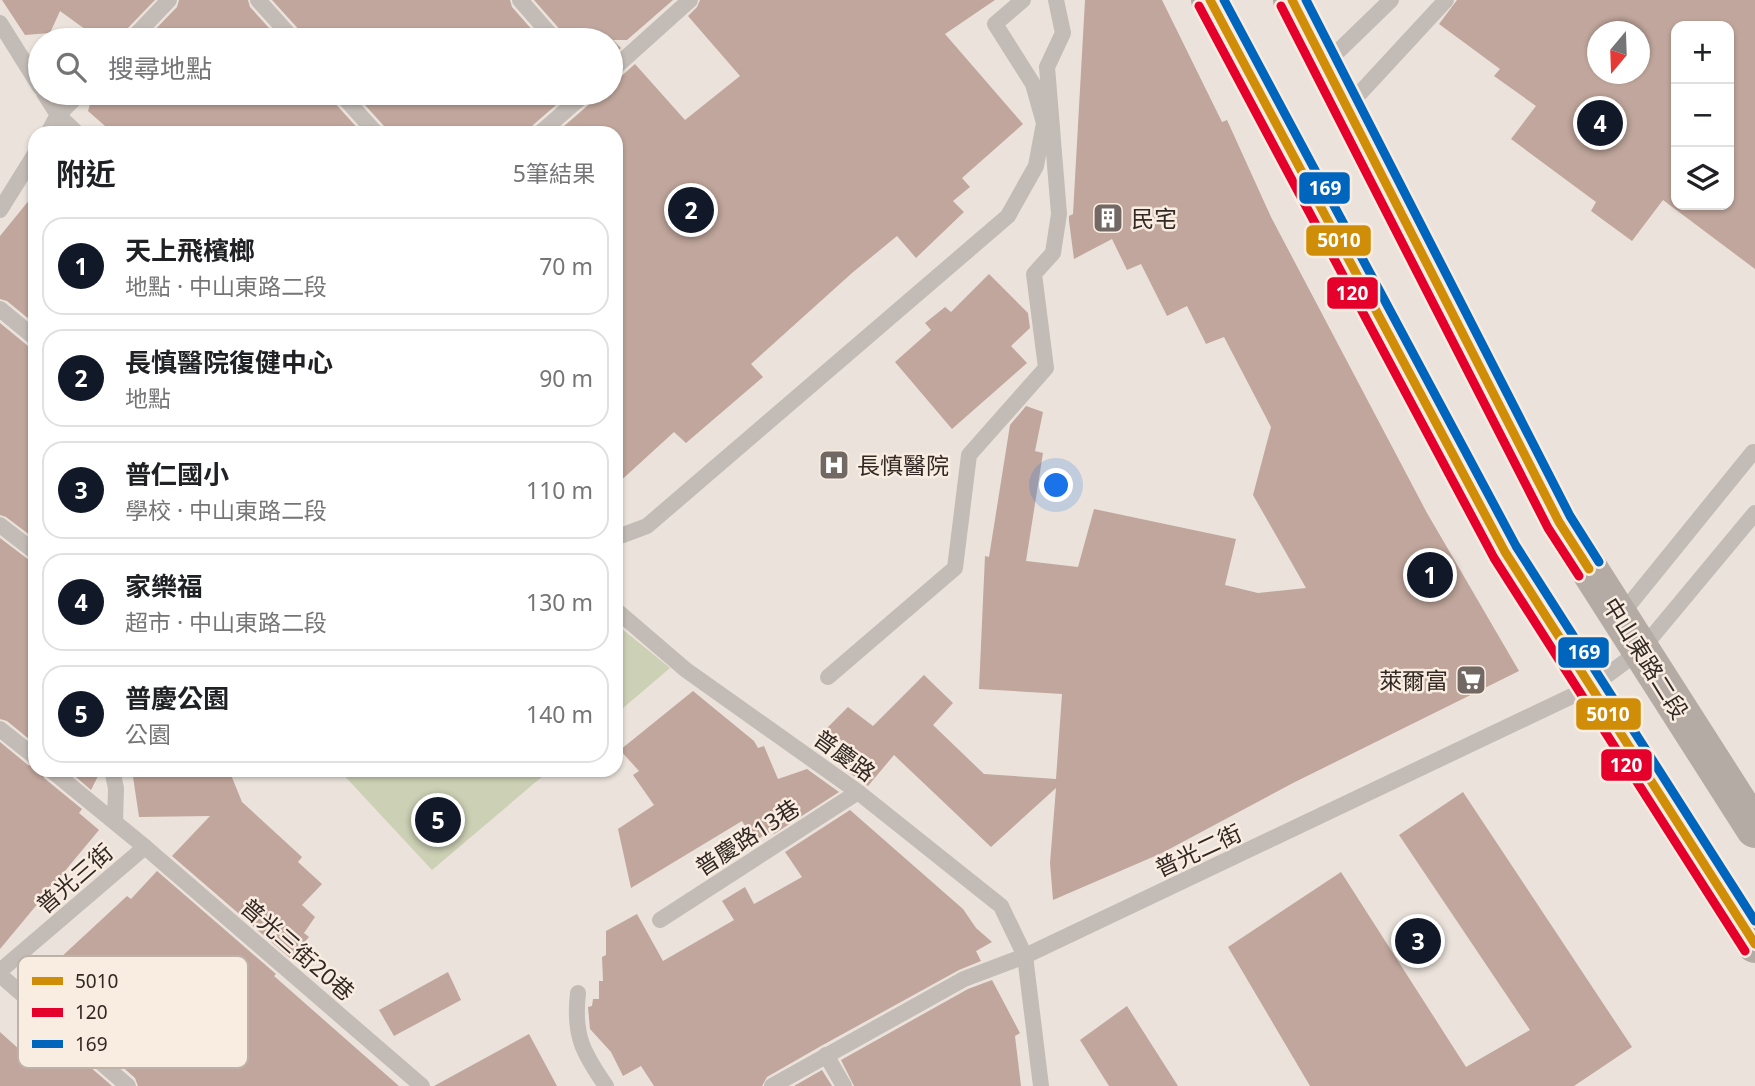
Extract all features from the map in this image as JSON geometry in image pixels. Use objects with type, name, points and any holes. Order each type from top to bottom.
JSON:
[{"type":"main road","points":[[1210,0],[1505,552],[1755,944]]},
{"type":"main road","name":"中山東路二段","points":[[1292,0],[1559,522],[1755,829]]},
{"type":"lane","points":[[142,28],[169,0]]},
{"type":"lane","points":[[258,0],[283,28]]},
{"type":"lane","points":[[520,0],[544,28]]},
{"type":"lane","points":[[623,60],[690,0]]},
{"type":"lane","points":[[623,535],[647,526],[1008,216],[1036,166],[1045,123],[1033,84],[995,24],[1023,0]]},
{"type":"lane","points":[[828,677],[955,568],[969,454],[1046,368],[1034,274],[1052,253],[1059,214],[1047,67],[1063,33],[1056,0]]},
{"type":"lane","points":[[1325,64],[1391,0]]},
{"type":"lane","points":[[1347,107],[1446,0]]},
{"type":"lane","points":[[0,23],[28,68]]},
{"type":"lane","points":[[51,105],[69,126]]},
{"type":"lane","points":[[52,126],[69,105]]},
{"type":"lane","points":[[351,105],[370,126]]},
{"type":"lane","points":[[549,126],[572,105]]},
{"type":"lane","points":[[0,210],[28,165]]},
{"type":"lane","points":[[0,309],[28,332]]},
{"type":"lane","points":[[1620,616],[1753,452]]},
{"type":"lane","name":"普光二街","points":[[772,1086],[964,979],[1025,956],[1591,687],[1641,650],[1755,513]]},
{"type":"lane","points":[[0,525],[28,547]]},
{"type":"lane","name":"普慶路","points":[[623,616],[685,670],[858,792],[1001,906],[1025,956],[1041,1086]]},
{"type":"lane","points":[[0,729],[28,751]]},
{"type":"lane","name":"普光三街20巷","points":[[60,777],[145,847],[422,1086]]},
{"type":"lane","points":[[114,777],[115,822]]},
{"type":"lane","name":"普慶路13巷","points":[[660,920],[858,792]]},
{"type":"lane","name":"普光三街","points":[[20,956],[145,847]]},
{"type":"lane","name":"普光三街","points":[[0,973],[18,957]]},
{"type":"lane","points":[[0,973],[18,989]]},
{"type":"lane","points":[[578,993],[575,1019],[587,1059],[606,1086]]},
{"type":"lane","points":[[826,1055],[844,1086]]},
{"type":"lane","points":[[108,1068],[128,1086]]},
{"type":"green space","points":[[623,630],[670,668],[623,708]]},
{"type":"green space","points":[[346,777],[542,777],[432,870]]},
{"type":"building","points":[[2,0],[155,0],[128,28],[83,28],[60,11],[52,28],[28,28],[28,35],[25,35]]},
{"type":"building","points":[[179,0],[248,0],[250,7],[269,28],[157,28],[177,7]]},
{"type":"building","points":[[272,0],[510,0],[512,7],[530,28],[297,28]]},
{"type":"building","points":[[534,0],[673,0],[627,40],[623,40],[623,28],[559,28]]},
{"type":"building","points":[[700,0],[995,0],[945,34],[1023,124],[962,178],[970,187],[953,201],[964,212],[916,258],[897,236],[751,364],[763,377],[686,443],[674,432],[623,479],[623,126],[564,126],[588,105],[623,105],[623,75],[635,64],[685,120],[740,76],[688,16]]},
{"type":"building","points":[[1085,0],[1162,0],[1222,122],[1227,120],[1271,217],[1427,513],[1519,671],[1293,783],[1162,853],[1053,900],[1050,863],[1056,788],[991,847],[894,755],[868,786],[830,759],[849,752],[824,731],[848,707],[873,726],[924,675],[953,703],[933,725],[984,774],[1056,779],[1062,694],[979,689],[985,556],[989,557],[1010,425],[1026,406],[1043,412],[1035,451],[1043,453],[1026,561],[1078,567],[1094,509],[1236,539],[1225,585],[1258,593],[1306,588],[1253,495],[1271,427],[1224,337],[1206,344],[1187,306],[1167,316],[1141,264],[1127,270],[1112,239],[1074,259],[1069,216],[1073,214]]},
{"type":"building","points":[[1457,0],[1755,0],[1755,269],[1676,210],[1734,210],[1734,21],[1671,21],[1671,206],[1663,200],[1632,241],[1591,211],[1596,202],[1511,139],[1536,106],[1494,76],[1500,69],[1439,24]]},
{"type":"building","points":[[90,105],[337,105],[356,126],[105,126],[88,111]]},
{"type":"building","points":[[365,105],[556,105],[533,126],[384,126]]},
{"type":"building","points":[[28,202],[28,318],[7,301],[0,299],[0,236]]},
{"type":"building","points":[[989,274],[1028,313],[1030,328],[1011,346],[1027,363],[952,429],[895,362],[931,330],[925,323],[945,307],[951,312]]},
{"type":"building","points":[[0,323],[28,346],[28,534],[0,515]]},
{"type":"building","points":[[0,538],[28,559],[28,738],[7,721],[0,719]]},
{"type":"building","points":[[693,691],[754,741],[758,748],[764,746],[778,779],[807,769],[839,792],[774,834],[772,831],[754,841],[742,821],[631,888],[618,829],[654,805],[633,775],[639,771],[623,753],[623,748]]},
{"type":"building","points":[[0,742],[28,765],[28,777],[44,777],[82,809],[79,813],[99,830],[0,949]]},
{"type":"building","points":[[76,777],[98,777],[91,790]]},
{"type":"building","points":[[133,777],[232,777],[242,802],[302,857],[298,862],[322,884],[302,905],[315,917],[304,933],[309,937],[290,958],[172,856],[210,816],[139,817]]},
{"type":"building","points":[[1463,792],[1632,1047],[1574,1086],[1310,1086],[1228,947],[1341,872],[1466,1067],[1530,1030],[1399,835]]},
{"type":"building","points":[[850,810],[963,909],[976,928],[992,942],[976,951],[981,961],[959,970],[821,1046],[767,1077],[762,1086],[654,1086],[641,1066],[623,1076],[611,1052],[590,1029],[588,1007],[592,1006],[593,999],[599,999],[599,981],[603,981],[602,957],[606,955],[606,931],[637,914],[663,961],[734,920],[722,901],[745,887],[754,904],[802,877],[785,852]]},
{"type":"building","points":[[157,871],[399,1086],[138,1086],[135,1078],[124,1068],[248,1068],[248,956],[62,956],[127,896],[131,899]]},
{"type":"building","points":[[448,972],[461,1000],[394,1036],[379,1010]]},
{"type":"building","points":[[992,980],[1020,1033],[1015,1036],[1021,1086],[854,1086],[841,1060],[968,989]]},
{"type":"building","points":[[1127,1006],[1178,1086],[1109,1086],[1080,1040]]},
{"type":"building","points":[[0,1032],[18,1048],[18,1068],[91,1068],[112,1086],[0,1086]]},
{"type":"building","points":[[529,1034],[557,1086],[434,1086]]},
{"type":"building","points":[[822,1070],[832,1086],[794,1086]]},
{"type":"transit line","name":"5010","points":[[1210,0],[1505,552],[1755,944]]},
{"type":"transit line","name":"169","points":[[1224,0],[1516,546],[1755,921]]},
{"type":"transit line","name":"5010","points":[[1292,0],[1559,522],[1589,569]]},
{"type":"transit line","name":"169","points":[[1306,0],[1570,516],[1599,562]]},
{"type":"transit line","name":"120","points":[[1199,6],[1494,558],[1745,951]]},
{"type":"transit line","name":"120","points":[[1281,6],[1548,528],[1579,576]]},
{"type":"place","name":"家樂福","points":[[1600,123]]},
{"type":"place","name":"長慎醫院復健中心","points":[[691,210]]},
{"type":"place","name":"民宅","points":[[1108,218]]},
{"type":"place","name":"長慎醫院","points":[[834,465]]},
{"type":"place","name":"天上飛檳榔","points":[[1430,575]]},
{"type":"place","name":"萊爾富","points":[[1471,680]]},
{"type":"place","name":"普慶公園","points":[[438,820]]},
{"type":"place","name":"普仁國小","points":[[1418,941]]}]
